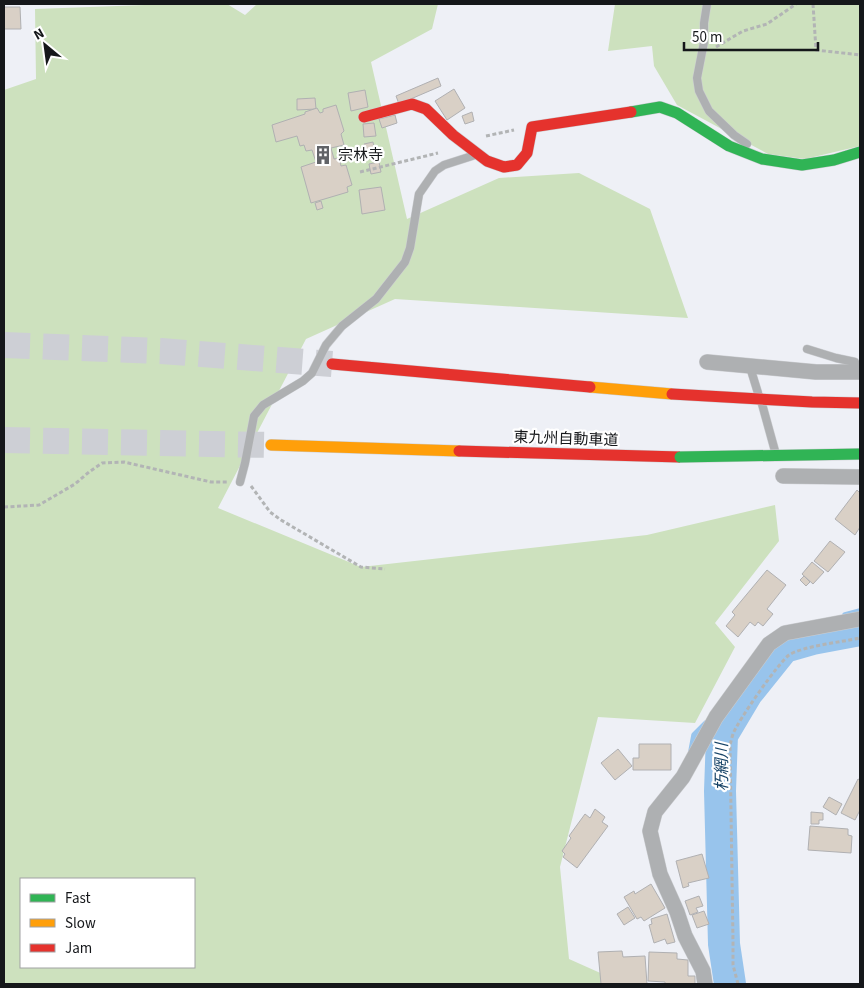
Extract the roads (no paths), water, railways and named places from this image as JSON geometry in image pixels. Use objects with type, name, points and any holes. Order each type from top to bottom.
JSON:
[{"type":"main road","points":[[364,117],[412,104],[418,105],[426,109],[459,142],[494,166],[504,168],[521,162],[527,154],[532,127],[660,107],[677,113],[728,146],[762,159],[802,165],[834,160],[860,152]]},
{"type":"main road","points":[[332,364],[672,394],[860,403]]},
{"type":"main road","name":"東九州自動車道","points":[[271,445],[680,457],[860,454]]},
{"type":"street","points":[[707,362],[816,372],[859,372]]},
{"type":"street","points":[[783,476],[847,476],[860,478]]},
{"type":"street","points":[[705,984],[703,971],[660,874],[650,831],[654,812],[683,777],[716,717],[769,644],[785,633],[860,619]]},
{"type":"lane","points":[[707,4],[704,42],[697,78],[699,91],[709,110],[762,159]]},
{"type":"lane","points":[[240,482],[246,463],[254,416],[263,405],[303,382],[312,373],[326,345],[342,326],[376,299],[405,262],[410,248],[419,194],[435,171],[476,154]]},
{"type":"lane","points":[[807,349],[855,362],[859,372]]},
{"type":"lane","points":[[750,366],[783,476]]},
{"type":"waterway","points":[[845,615],[860,611]]},
{"type":"waterway","name":"朽網川","points":[[730,984],[724,944],[720,791],[722,735],[747,693],[784,647],[812,639],[860,630]]},
{"type":"waterway","points":[[691,751],[694,735],[706,723]]},
{"type":"tunnel","points":[[4,345],[161,351],[332,364]]},
{"type":"tunnel","points":[[4,440],[271,445]]},
{"type":"place","name":"宗林寺","points":[[323,155]]}]
